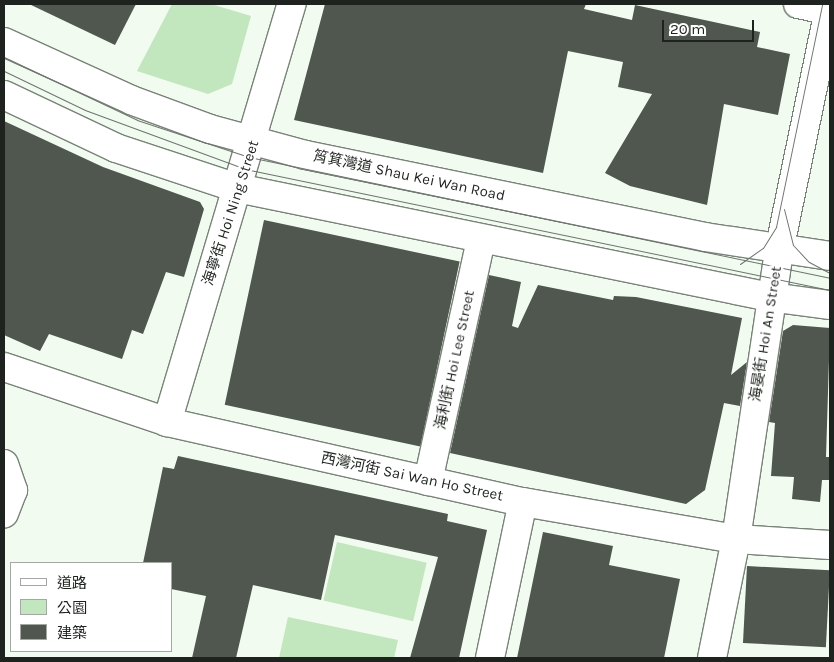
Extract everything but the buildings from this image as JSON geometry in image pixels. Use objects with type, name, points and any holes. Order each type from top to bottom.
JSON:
[{"type":"street","name":"海寧街 Hoi Ning Street","points":[[167,422],[237,188],[254,142],[292,4]]},
{"type":"street","points":[[798,4],[830,10]]},
{"type":"street","name":"海晏街 Hoi An Street","points":[[712,658],[736,540],[770,297],[830,10]]},
{"type":"street","name":"筲箕灣道 Shau Kei Wan Road","points":[[4,42],[105,90],[254,142],[779,251],[830,256]]},
{"type":"street","points":[[4,96],[116,148],[237,188],[770,297],[830,304]]},
{"type":"street","name":"海利街 Hoi Lee Street","points":[[428,481],[481,239]]},
{"type":"street","name":"西灣河街 Sai Wan Ho Street","points":[[4,367],[167,422],[523,502],[736,540],[830,545]]},
{"type":"street","points":[[4,464],[12,490],[4,514]]},
{"type":"street","points":[[490,658],[523,502]]},
{"type":"green space","points":[[172,4],[211,4],[251,16],[232,84],[208,94],[137,71]]},
{"type":"green space","points":[[337,542],[427,563],[413,621],[324,600]]},
{"type":"green space","points":[[288,617],[398,640],[394,658],[279,658]]},
{"type":"tram line","points":[[740,264],[763,248],[776,227],[822,4]]},
{"type":"tram line","points":[[4,57],[137,120],[249,157],[830,278]]},
{"type":"tram line","points":[[4,71],[85,110],[245,169],[830,290]]},
{"type":"tram line","points":[[784,209],[793,245],[809,262],[830,273]]}]
